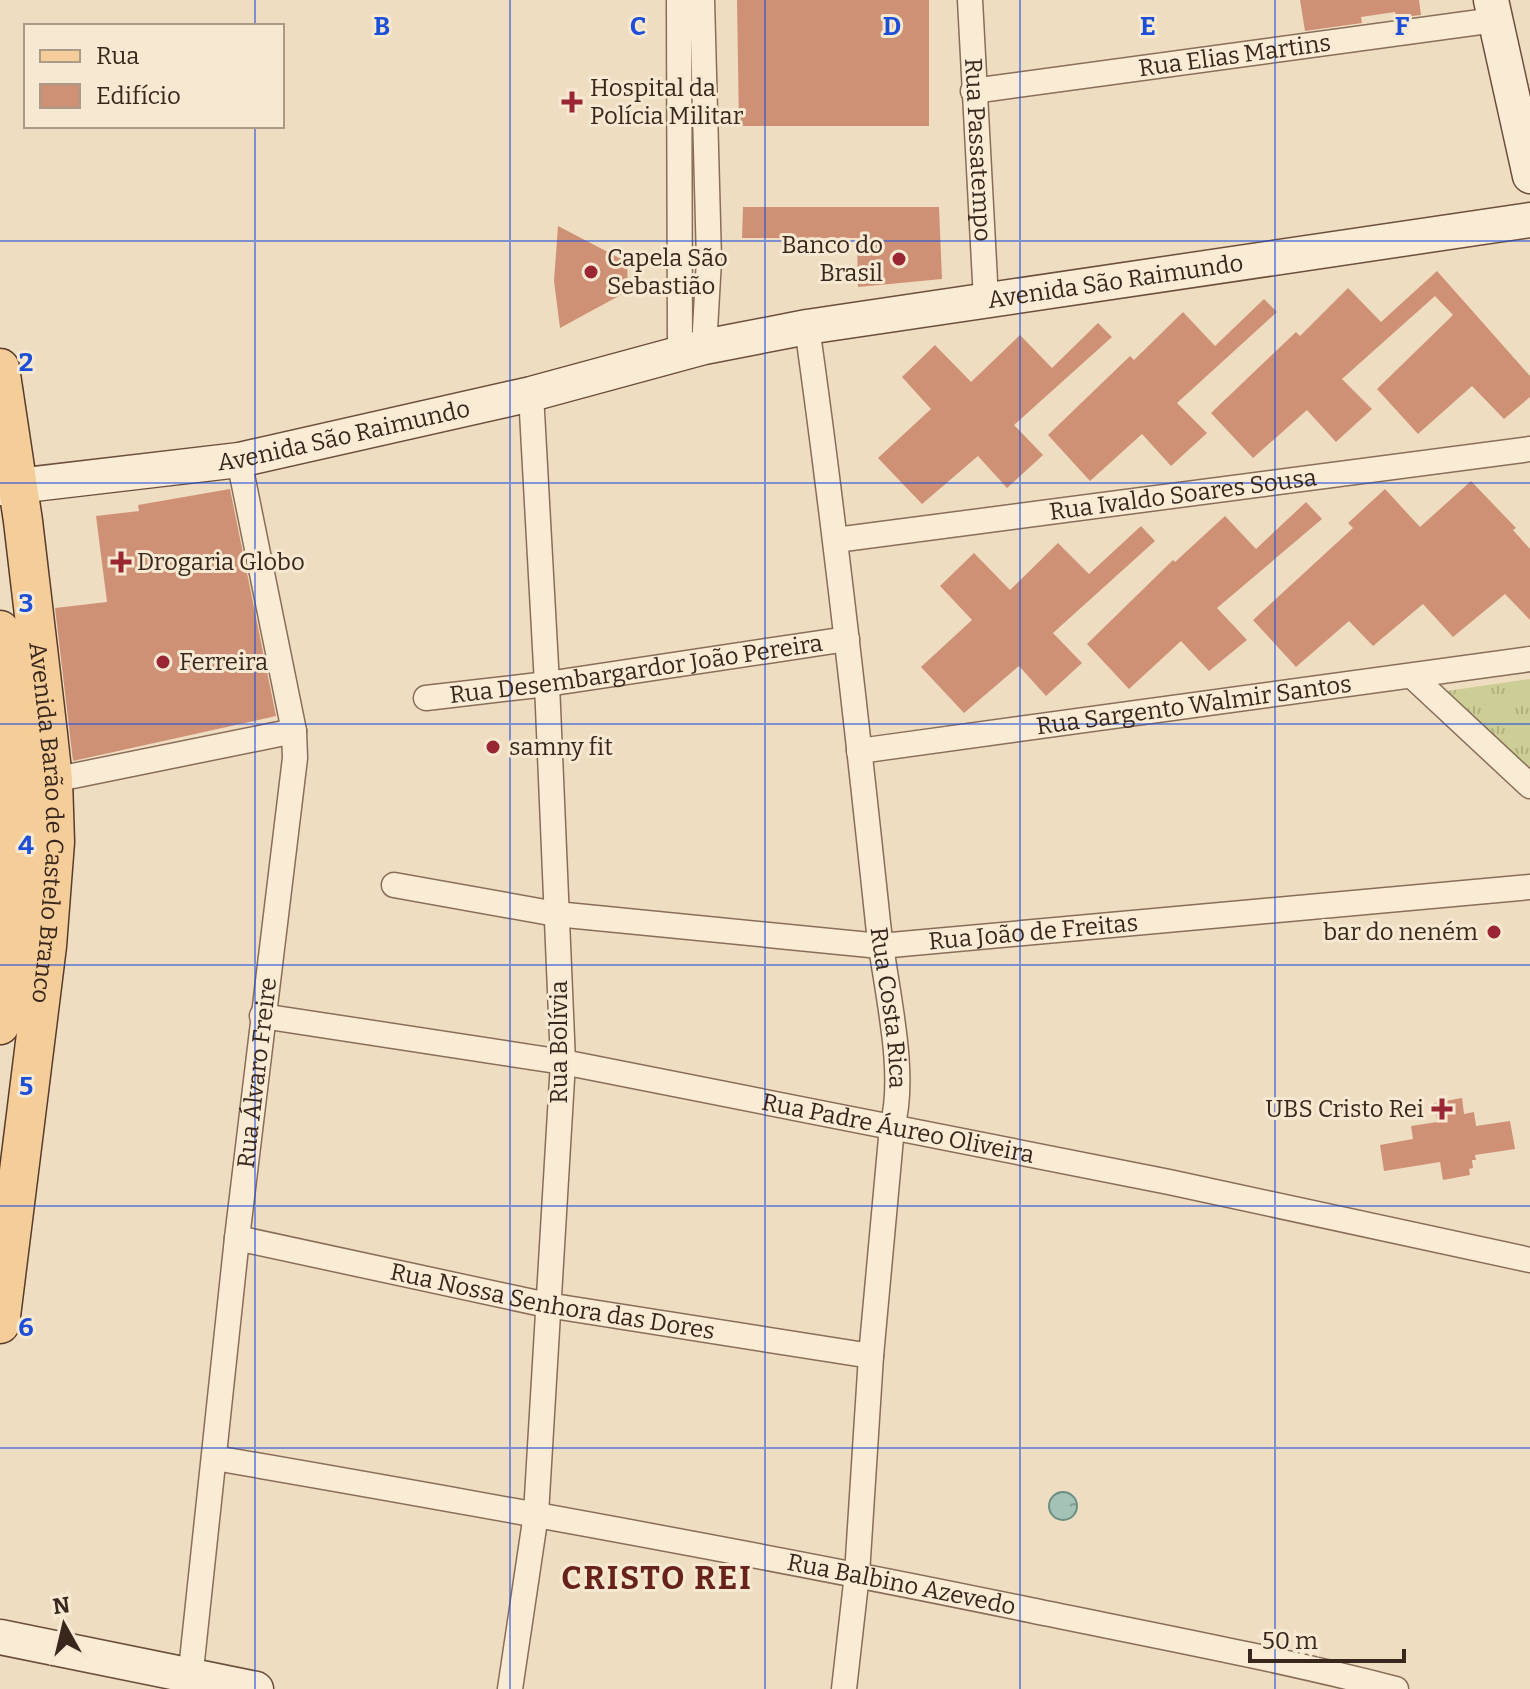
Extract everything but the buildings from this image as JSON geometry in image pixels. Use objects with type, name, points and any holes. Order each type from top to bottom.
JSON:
[{"type":"main road","name":"Avenida Barão de Castelo Branco","points":[[0,368],[9,487],[53,780],[55,842],[47,946],[0,1324]]},
{"type":"main road","name":"Avenida Barão de Castelo Branco","points":[[0,1025],[13,938],[19,795],[1,654]]},
{"type":"street","points":[[679,0],[692,350]]},
{"type":"street","points":[[692,350],[709,248],[702,0]]},
{"type":"street","name":"Rua Passatempo","points":[[970,0],[986,300]]},
{"type":"street","points":[[1493,10],[1530,176]]},
{"type":"street","name":"Rua Elias Martins","points":[[973,91],[1493,10]]},
{"type":"street","name":"Avenida São Raimundo","points":[[9,487],[239,460],[531,394],[692,350],[807,327],[1530,220]]},
{"type":"street","name":"Rua Costa Rica","points":[[807,327],[836,540],[880,946],[898,1072],[897,1110],[892,1127],[871,1356],[857,1574],[844,1689]]},
{"type":"street","name":"Rua Bolívia","points":[[510,1689],[536,1514],[563,1062],[531,394]]},
{"type":"street","name":"Rua Ivaldo Soares Sousa","points":[[836,540],[1530,449]]},
{"type":"street","name":"Rua Álvaro Freire","points":[[189,1682],[262,1016],[295,758],[294,731],[239,460]]},
{"type":"street","name":"Rua Desembargardor João Pereira","points":[[426,698],[547,684],[847,639]]},
{"type":"street","name":"Rua Sargento Walmir Santos","points":[[859,751],[1530,659]]},
{"type":"street","points":[[1412,676],[1530,786]]},
{"type":"street","points":[[53,780],[294,731]]},
{"type":"street","name":"Rua João de Freitas","points":[[394,885],[556,914],[880,946],[1530,887]]},
{"type":"street","name":"Rua Padre Áureo Oliveira","points":[[262,1016],[563,1062],[1169,1182],[1530,1260]]},
{"type":"street","name":"Rua Nossa Senhora das Dores","points":[[237,1238],[547,1305],[871,1356]]},
{"type":"street","name":"Rua Balbino Azevedo","points":[[215,1458],[857,1574],[1307,1666],[1396,1689]]},
{"type":"street","points":[[0,1637],[189,1682],[256,1689]]},
{"type":"green space","points":[[1530,679],[1530,778],[1440,692]]},
{"type":"water","points":[[1063,1492],[1073,1496],[1077,1506],[1073,1516],[1063,1520],[1053,1516],[1049,1506],[1053,1496]]},
{"type":"place","name":"Hospital da Polícia Militar","points":[[572,102]]},
{"type":"place","name":"Banco do Brasil","points":[[899,259]]},
{"type":"place","name":"Capela São Sebastião","points":[[591,272]]},
{"type":"place","name":"Drogaria Globo","points":[[121,562]]},
{"type":"place","name":"Ferreira","points":[[163,662]]},
{"type":"place","name":"samny fit","points":[[493,747]]},
{"type":"place","name":"bar do neném","points":[[1494,932]]},
{"type":"place","name":"UBS Cristo Rei","points":[[1442,1109]]},
{"type":"district","name":"CRISTO REI","points":[[657,1578]]}]
